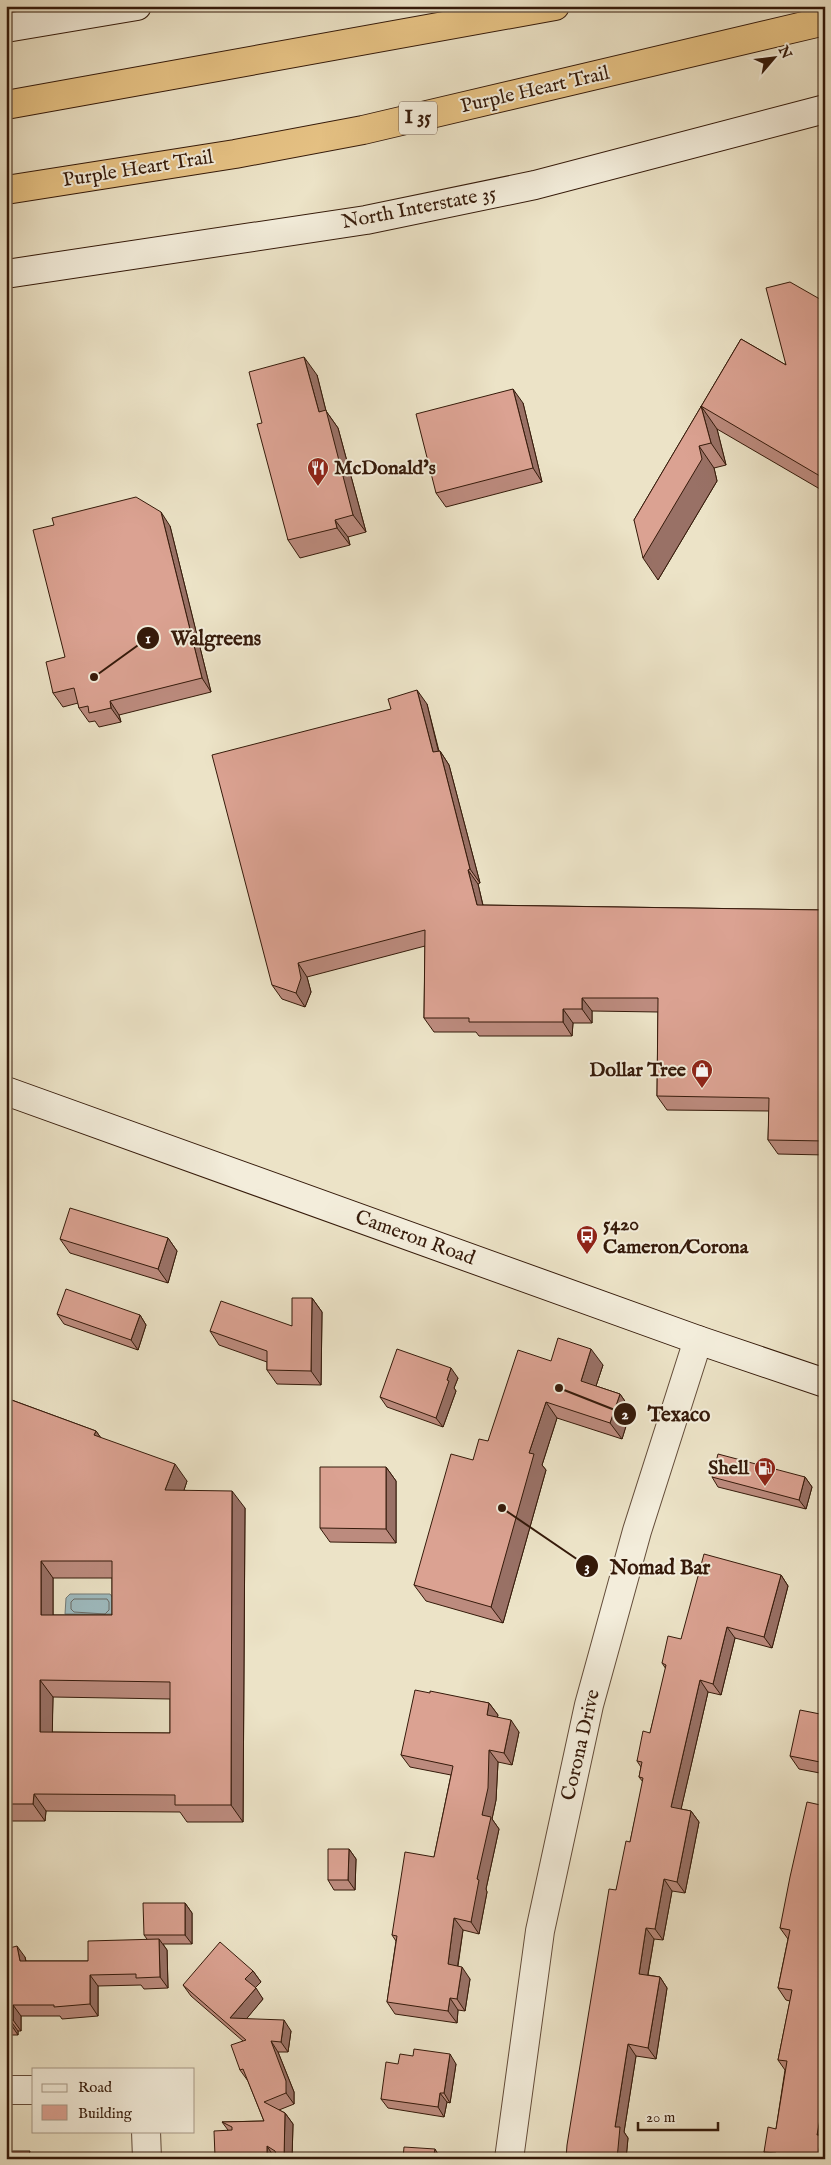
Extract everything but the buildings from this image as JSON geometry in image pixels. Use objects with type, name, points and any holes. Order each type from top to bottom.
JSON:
[{"type":"highway","points":[[6,105],[555,6]]},
{"type":"highway","name":"Purple Heart Trail","points":[[6,190],[235,154],[364,130],[825,20]]},
{"type":"main road","points":[[6,28],[137,6]]},
{"type":"main road","name":"North Interstate 35","points":[[6,274],[366,220],[534,185],[825,109]]},
{"type":"main road","name":"Cameron Road","points":[[6,1091],[698,1340],[825,1383]]},
{"type":"main road","name":"Corona Drive","points":[[509,2159],[540,1931],[589,1705],[638,1531],[698,1340]]},
{"type":"main road","points":[[6,2090],[32,2090]]},
{"type":"main road","points":[[146,2132],[147,2159]]},
{"type":"water","points":[[70,1594],[110,1594],[113,1598],[114,1614],[65,1614],[66,1598]]},
{"type":"place","name":"McDonald's","points":[[318,487]]},
{"type":"place","name":"Walgreens","points":[[94,677]]},
{"type":"place","name":"Dollar Tree","points":[[702,1089]]},
{"type":"place","name":"5420 Cameron/Corona","points":[[587,1255]]},
{"type":"place","name":"Texaco","points":[[559,1388]]},
{"type":"place","name":"Shell","points":[[765,1487]]},
{"type":"place","name":"Nomad Bar","points":[[502,1508]]}]
